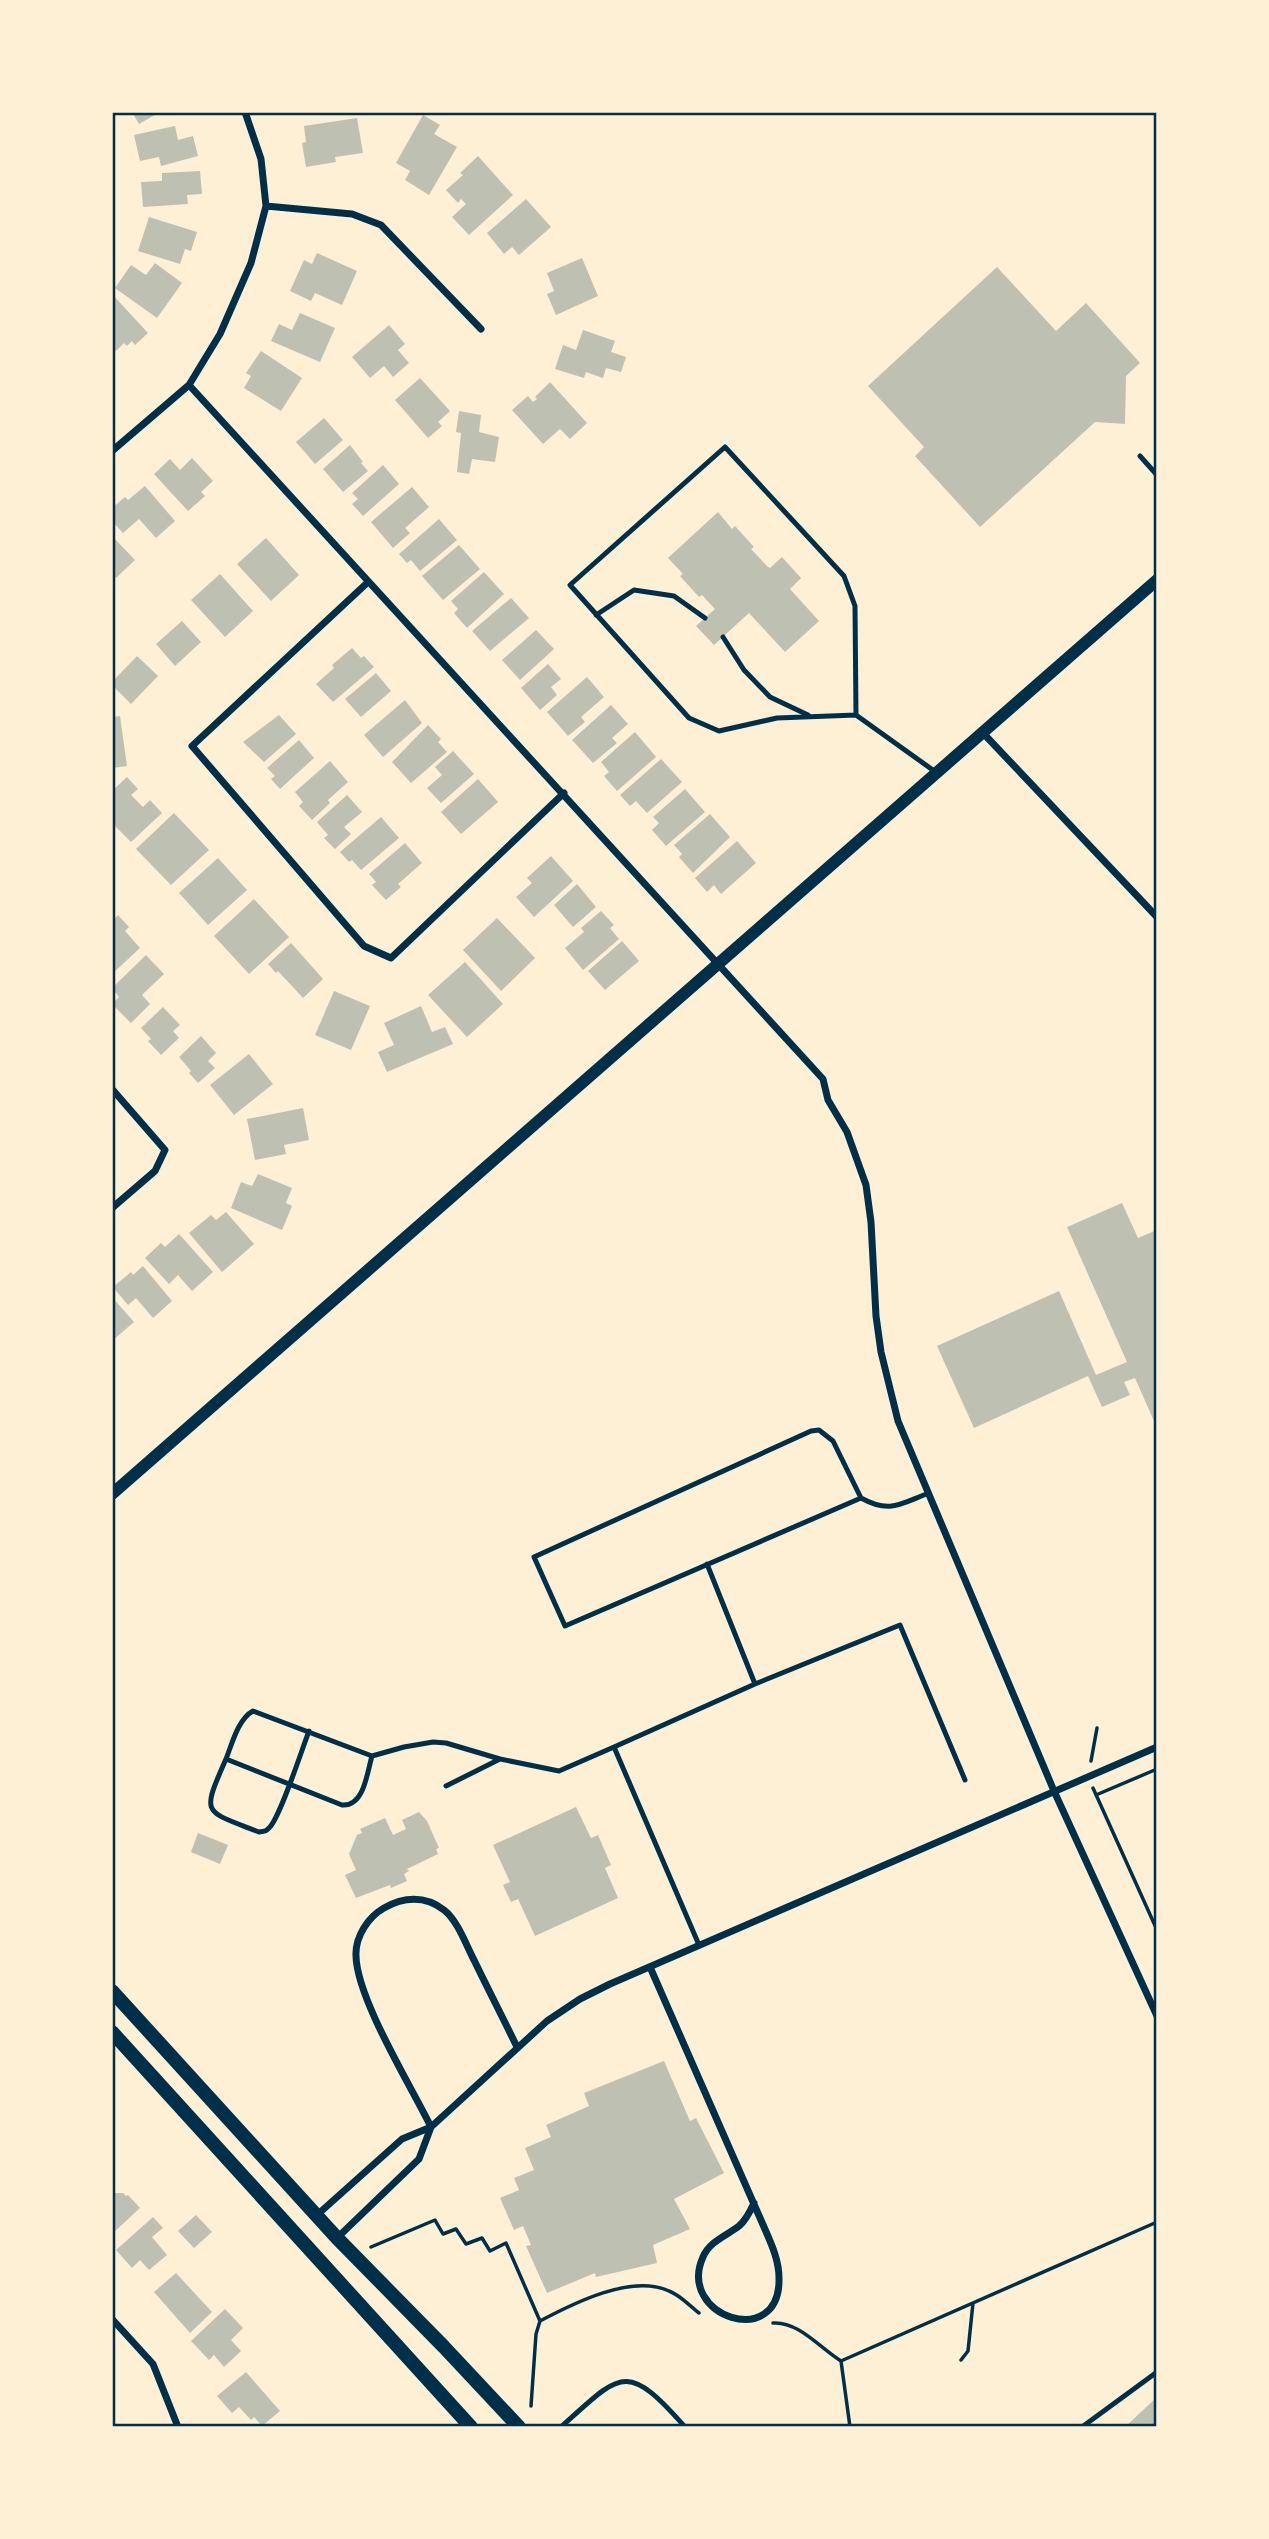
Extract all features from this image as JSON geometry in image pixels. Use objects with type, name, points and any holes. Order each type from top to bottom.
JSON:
[{"type":"main road","points":[[112,1992],[316,2216],[519,2427]]},
{"type":"main road","points":[[112,2032],[471,2427]]},
{"type":"street","points":[[112,451],[189,385],[220,334],[251,263],[266,206],[261,159],[245,112]]},
{"type":"street","points":[[266,206],[352,214],[381,225],[481,329]]},
{"type":"street","points":[[189,385],[823,1080],[828,1100],[855,1150],[866,1185],[876,1316],[888,1387],[906,1443],[1054,1791],[1157,2016]]},
{"type":"street","points":[[112,1494],[1157,580]]},
{"type":"street","points":[[367,583],[192,746],[364,946],[391,958],[564,793]]},
{"type":"street","points":[[983,733],[1157,917]]},
{"type":"street","points":[[112,1089],[165,1150],[155,1171],[112,1208]]},
{"type":"street","points":[[316,2216],[402,2139],[432,2127],[517,2046],[580,1999],[1157,1747]]},
{"type":"street","points":[[337,2238],[419,2159],[432,2127],[373,2012],[360,1979],[355,1955],[361,1931],[379,1911],[400,1899],[424,1900],[444,1910],[461,1935],[517,2046]]},
{"type":"street","points":[[650,1967],[754,2203],[775,2255],[779,2277],[778,2298],[768,2310],[757,2317],[746,2321],[732,2320],[706,2299],[699,2285],[700,2271],[703,2257],[712,2244],[739,2226],[754,2203]]},
{"type":"street","points":[[112,2319],[153,2364],[178,2427]]},
{"type":"lane","points":[[856,715],[855,606],[844,576],[725,447],[570,585],[689,718],[719,731],[777,718],[856,715],[937,773]]},
{"type":"lane","points":[[1140,456],[1157,475]]},
{"type":"lane","points":[[596,615],[634,590],[674,596],[705,618]]},
{"type":"lane","points":[[723,637],[744,670],[770,697],[811,717]]},
{"type":"lane","points":[[861,1498],[565,1626],[534,1557],[819,1430],[833,1441],[861,1498],[876,1506],[890,1507],[929,1493]]},
{"type":"lane","points":[[706,1564],[755,1684]]},
{"type":"lane","points":[[309,1731],[278,1811],[266,1831],[259,1832],[220,1817],[209,1805],[209,1798],[242,1722],[246,1715],[253,1712],[309,1731],[372,1756],[433,1742],[559,1770],[755,1684],[900,1625],[965,1780]]},
{"type":"lane","points":[[614,1747],[699,1945]]},
{"type":"lane","points":[[226,1759],[349,1806],[360,1795],[372,1756]]},
{"type":"lane","points":[[446,1786],[500,1759]]},
{"type":"lane","points":[[1082,2427],[1157,2372]]},
{"type":"lane","points":[[561,2427],[605,2387],[620,2381],[640,2384],[656,2396],[685,2427]]},
{"type":"path","points":[[1097,1728],[1088,1777],[1157,1930]]},
{"type":"path","points":[[1096,1795],[1157,1769]]},
{"type":"path","points":[[371,2247],[435,2220],[443,2234],[456,2229],[466,2245],[482,2238],[490,2251],[506,2243],[540,2321],[536,2334],[531,2406]]},
{"type":"path","points":[[841,2361],[1157,2222]]},
{"type":"path","points":[[540,2321],[601,2294],[644,2286],[671,2291],[706,2319]]},
{"type":"path","points":[[961,2360],[968,2351],[973,2303]]},
{"type":"path","points":[[766,2326],[784,2322],[841,2361]]},
{"type":"path","points":[[841,2361],[850,2427]]},
{"type":"building","points":[[132,112],[160,112],[139,124]]},
{"type":"building","points":[[423,115],[440,125],[434,134],[457,147],[429,195],[405,180],[410,171],[396,163]]},
{"type":"building","points":[[357,118],[363,153],[335,157],[336,162],[306,167],[302,143],[306,142],[304,126]]},
{"type":"building","points":[[175,126],[178,140],[193,136],[198,156],[161,166],[159,157],[140,161],[134,135]]},
{"type":"building","points":[[478,156],[513,195],[469,235],[452,217],[466,204],[461,199],[458,203],[446,190]]},
{"type":"building","points":[[200,171],[202,194],[187,195],[188,204],[143,207],[141,182],[162,181],[162,173]]},
{"type":"building","points":[[526,199],[551,227],[519,255],[512,247],[504,254],[487,233]]},
{"type":"building","points":[[149,217],[197,232],[191,251],[185,249],[180,264],[138,251]]},
{"type":"building","points":[[317,253],[357,271],[342,305],[315,293],[311,301],[290,291],[304,260],[312,264]]},
{"type":"building","points":[[582,258],[598,296],[556,315],[547,294],[554,291],[547,273]]},
{"type":"building","points":[[155,263],[182,283],[157,318],[115,288],[131,265],[146,275]]},
{"type":"building","points":[[997,267],[1056,331],[1086,303],[1140,363],[1126,376],[1125,424],[1095,422],[980,527],[915,456],[924,447],[868,386]]},
{"type":"building","points":[[112,294],[148,333],[135,345],[132,341],[127,346],[124,343],[116,351],[112,346]]},
{"type":"building","points":[[300,313],[335,328],[320,362],[271,341],[279,324],[292,330]]},
{"type":"building","points":[[389,325],[405,344],[398,350],[409,363],[393,377],[384,366],[370,378],[352,357]]},
{"type":"building","points":[[583,330],[615,341],[611,352],[626,357],[621,372],[606,368],[603,378],[586,372],[584,378],[555,369],[563,345],[576,350]]},
{"type":"building","points":[[261,351],[302,378],[281,411],[244,388],[251,376],[246,373]]},
{"type":"building","points":[[420,378],[450,411],[438,422],[442,426],[428,438],[395,400]]},
{"type":"building","points":[[550,382],[587,423],[570,439],[560,429],[543,444],[512,410],[528,396],[533,402]]},
{"type":"building","points":[[459,411],[481,415],[479,432],[499,437],[495,462],[472,459],[469,474],[457,472],[461,433],[456,432]]},
{"type":"building","points":[[324,418],[343,440],[315,464],[296,442]]},
{"type":"building","points":[[350,445],[368,471],[343,492],[323,469]]},
{"type":"building","points":[[192,458],[213,481],[201,492],[205,496],[188,511],[154,474],[170,459],[180,470]]},
{"type":"building","points":[[383,465],[399,484],[363,516],[352,504],[358,499],[352,493]]},
{"type":"building","points":[[145,486],[175,521],[156,538],[139,519],[123,533],[112,521],[112,508],[125,497],[128,500]]},
{"type":"building","points":[[412,487],[429,507],[405,528],[410,533],[393,548],[371,522]]},
{"type":"building","points":[[718,512],[732,529],[735,526],[767,566],[770,568],[782,557],[801,578],[790,589],[819,621],[785,652],[749,613],[714,645],[696,626],[715,609],[702,595],[699,597],[668,558]]},
{"type":"building","points":[[439,519],[457,540],[420,571],[411,560],[407,563],[399,554]]},
{"type":"building","points":[[112,536],[135,560],[116,578],[112,574]]},
{"type":"building","points":[[266,538],[299,575],[271,601],[237,564]]},
{"type":"building","points":[[459,545],[480,569],[443,600],[422,576]]},
{"type":"building","points":[[484,572],[504,594],[467,628],[454,613],[458,609],[451,601]]},
{"type":"building","points":[[220,574],[253,611],[225,637],[191,600]]},
{"type":"building","points":[[511,598],[529,618],[490,651],[472,631]]},
{"type":"building","points":[[182,621],[201,642],[175,666],[156,644]]},
{"type":"building","points":[[536,630],[554,649],[520,680],[502,660]]},
{"type":"building","points":[[352,648],[374,667],[333,702],[316,684],[334,668],[332,665]]},
{"type":"building","points":[[137,656],[158,676],[131,704],[112,682]]},
{"type":"building","points":[[548,664],[561,679],[551,687],[557,695],[540,710],[521,688]]},
{"type":"building","points":[[376,673],[391,691],[361,717],[345,699]]},
{"type":"building","points":[[587,677],[604,697],[581,717],[585,722],[568,736],[547,712]]},
{"type":"building","points":[[405,700],[422,723],[383,757],[364,735]]},
{"type":"building","points":[[611,705],[628,724],[612,738],[617,743],[593,763],[572,740]]},
{"type":"building","points":[[279,715],[296,734],[264,762],[243,742]]},
{"type":"building","points":[[120,716],[127,766],[112,768],[112,717]]},
{"type":"building","points":[[428,725],[441,739],[438,742],[447,752],[411,783],[392,762]]},
{"type":"building","points":[[635,732],[656,757],[617,791],[604,776],[609,772],[601,762]]},
{"type":"building","points":[[299,740],[314,758],[280,789],[271,779],[275,776],[267,768]]},
{"type":"building","points":[[453,751],[474,774],[441,803],[427,788],[442,775],[435,767]]},
{"type":"building","points":[[661,759],[682,782],[647,813],[636,801],[630,806],[620,795]]},
{"type":"building","points":[[330,761],[348,782],[328,800],[330,803],[312,820],[299,806],[303,802],[295,792]]},
{"type":"building","points":[[127,777],[138,789],[131,795],[143,807],[150,800],[162,813],[131,842],[112,823],[112,791]]},
{"type":"building","points":[[478,779],[498,802],[461,834],[441,812]]},
{"type":"building","points":[[685,789],[705,812],[666,846],[652,830],[659,823],[653,817]]},
{"type":"building","points":[[347,795],[362,812],[344,827],[351,834],[335,849],[324,838],[328,835],[317,822]]},
{"type":"building","points":[[174,813],[209,850],[171,885],[136,849]]},
{"type":"building","points":[[710,814],[730,837],[693,873],[679,857],[682,854],[674,845]]},
{"type":"building","points":[[381,817],[399,838],[361,870],[340,852]]},
{"type":"building","points":[[737,841],[756,863],[721,894],[714,885],[707,892],[695,878]]},
{"type":"building","points":[[405,843],[422,863],[398,884],[401,887],[386,900],[372,885],[376,882],[369,874]]},
{"type":"building","points":[[551,856],[573,881],[534,917],[516,897],[532,883],[527,878]]},
{"type":"building","points":[[218,858],[247,890],[208,925],[179,893]]},
{"type":"building","points":[[577,884],[596,907],[573,927],[554,905]]},
{"type":"building","points":[[254,899],[289,937],[249,974],[214,936]]},
{"type":"building","points":[[601,911],[614,925],[610,928],[619,939],[583,970],[565,948],[584,932],[581,928]]},
{"type":"building","points":[[118,915],[129,927],[125,931],[140,948],[112,974],[112,921]]},
{"type":"building","points":[[497,918],[535,958],[501,991],[463,950]]},
{"type":"building","points":[[622,941],[639,961],[605,990],[588,971]]},
{"type":"building","points":[[291,943],[323,979],[303,998],[268,964]]},
{"type":"building","points":[[146,955],[164,974],[142,995],[150,1004],[131,1023],[112,1004],[119,997],[112,988]]},
{"type":"building","points":[[465,962],[503,1004],[467,1037],[428,995]]},
{"type":"building","points":[[334,991],[370,1006],[351,1050],[315,1035]]},
{"type":"building","points":[[421,1006],[432,1032],[445,1027],[453,1044],[387,1072],[378,1052],[394,1045],[384,1023]]},
{"type":"building","points":[[163,1007],[180,1025],[173,1031],[179,1038],[161,1055],[148,1041],[151,1039],[141,1028]]},
{"type":"building","points":[[201,1036],[216,1053],[208,1061],[215,1068],[198,1083],[179,1057]]},
{"type":"building","points":[[249,1054],[273,1084],[234,1115],[210,1085]]},
{"type":"building","points":[[303,1108],[309,1140],[284,1145],[286,1154],[255,1160],[247,1119]]},
{"type":"building","points":[[258,1174],[292,1188],[286,1203],[292,1206],[282,1230],[231,1208],[241,1182],[252,1186]]},
{"type":"building","points":[[1122,1203],[1138,1238],[1157,1230],[1157,1428],[1135,1378],[1124,1382],[1130,1395],[1102,1407],[1088,1376],[974,1428],[937,1346],[1059,1291],[1096,1375],[1127,1362],[1067,1227]]},
{"type":"building","points":[[226,1212],[254,1244],[222,1272],[189,1233],[211,1215],[216,1220]]},
{"type":"building","points":[[179,1234],[213,1272],[192,1291],[178,1275],[169,1284],[145,1258],[161,1243],[165,1247]]},
{"type":"building","points":[[143,1266],[172,1301],[153,1318],[136,1298],[128,1305],[113,1287]]},
{"type":"building","points":[[112,1297],[134,1322],[112,1341]]},
{"type":"building","points":[[576,1807],[591,1838],[598,1835],[611,1865],[605,1868],[618,1898],[535,1936],[518,1899],[511,1902],[503,1885],[510,1882],[493,1845]]},
{"type":"building","points":[[419,1812],[427,1821],[439,1848],[436,1849],[438,1854],[407,1869],[409,1871],[404,1874],[407,1881],[356,1898],[345,1875],[356,1870],[349,1854],[357,1835],[362,1833],[360,1829],[385,1818],[393,1835],[406,1829],[402,1820]]},
{"type":"building","points":[[198,1833],[228,1845],[220,1864],[191,1852]]},
{"type":"building","points":[[664,2061],[690,2121],[696,2118],[724,2173],[674,2199],[690,2229],[653,2245],[657,2263],[596,2277],[595,2273],[547,2293],[526,2246],[531,2245],[523,2226],[514,2230],[500,2198],[519,2190],[514,2178],[534,2170],[525,2148],[551,2137],[546,2125],[589,2106],[584,2093]]},
{"type":"building","points":[[115,2193],[128,2195],[140,2208],[112,2234],[112,2196]]},
{"type":"building","points":[[196,2215],[212,2232],[194,2248],[178,2231]]},
{"type":"building","points":[[153,2217],[163,2228],[152,2237],[167,2255],[149,2270],[140,2260],[132,2268],[116,2250]]},
{"type":"building","points":[[176,2273],[212,2312],[190,2333],[154,2292]]},
{"type":"building","points":[[225,2309],[243,2328],[231,2340],[241,2351],[224,2367],[214,2355],[209,2360],[191,2341]]},
{"type":"building","points":[[246,2372],[280,2411],[262,2426],[254,2417],[251,2420],[239,2407],[232,2413],[217,2396]]},
{"type":"building","points":[[1157,2397],[1157,2427],[1125,2427]]}]
